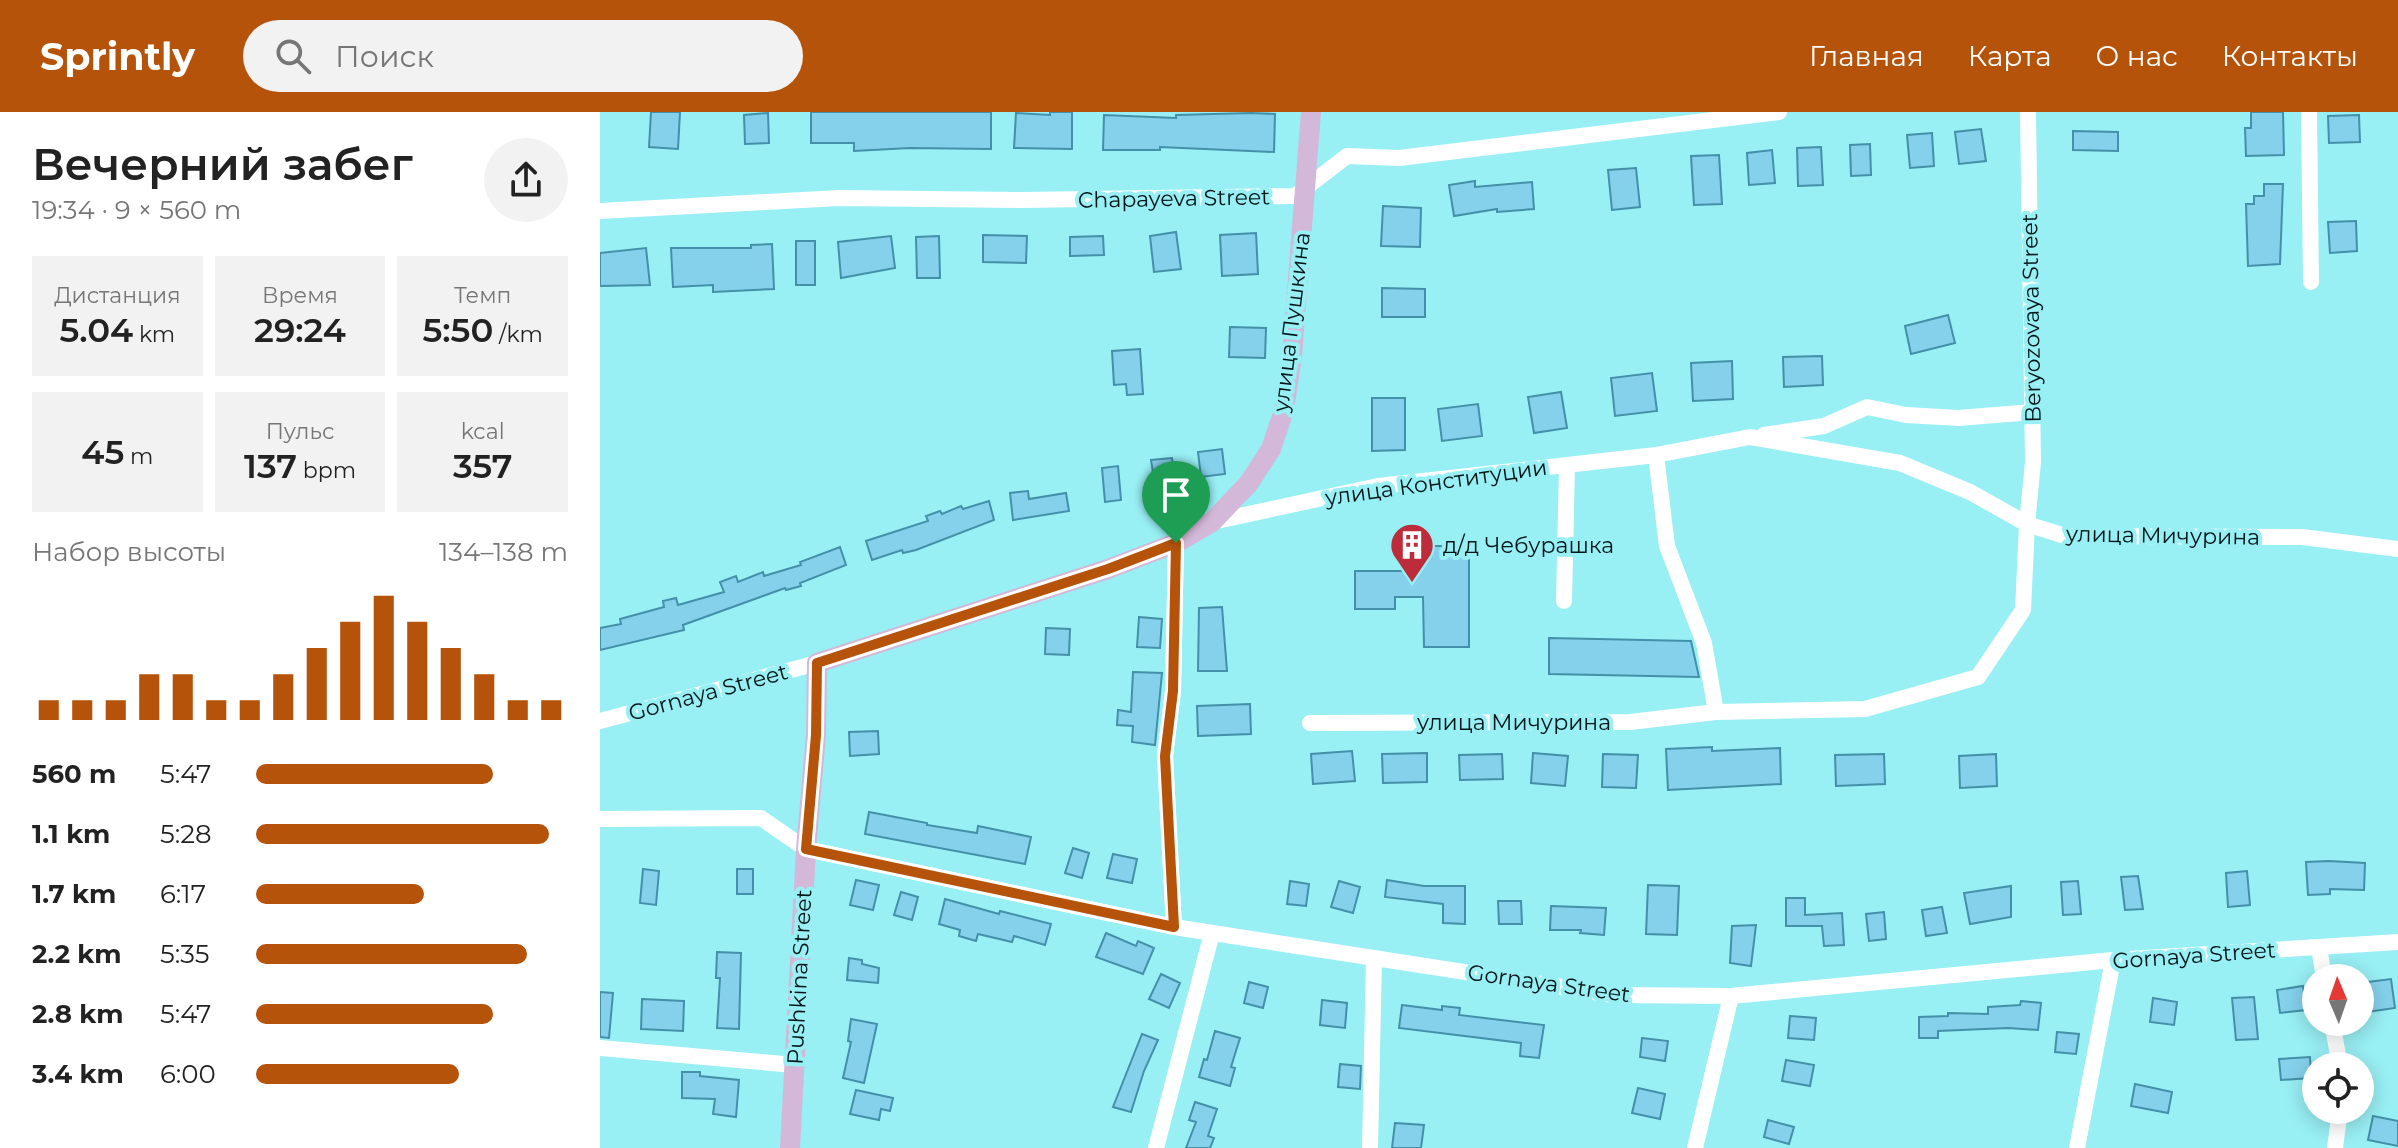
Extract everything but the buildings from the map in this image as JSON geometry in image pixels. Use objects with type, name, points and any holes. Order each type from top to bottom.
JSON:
[{"type":"main road","name":"улица Пушкина","points":[[817,663],[1108,569],[1176,543],[1212,522],[1249,483],[1271,449],[1284,410],[1292,355],[1311,112]]},
{"type":"main road","name":"Pushkina Street","points":[[790,1148],[806,849],[816,735],[817,663]]},
{"type":"street","name":"Chapayeva Street","points":[[600,211],[839,198],[1022,200],[1295,196],[1347,156],[1399,158],[1779,112]]},
{"type":"street","name":"Beryozovaya Street","points":[[2027,524],[2033,462],[2028,112]]},
{"type":"street","points":[[2309,112],[2311,282]]},
{"type":"street","points":[[1750,437],[1824,426],[1867,407],[1906,415],[1959,418],[2032,412]]},
{"type":"street","name":"улица Конституции","points":[[1212,522],[1378,486],[1656,455],[1750,437],[1900,463],[1970,492],[2027,524]]},
{"type":"street","points":[[1656,455],[1667,546],[1704,643],[1716,712]]},
{"type":"street","name":"улица Конституции","points":[[1564,601],[1567,465]]},
{"type":"street","name":"улица Мичурина","points":[[1310,723],[1630,722],[1716,712],[1865,709],[1978,677],[2023,610],[2027,524],[2065,536],[2302,537],[2398,549]]},
{"type":"street","points":[[1174,927],[1165,756],[1173,691],[1176,543]]},
{"type":"street","name":"Gornaya Street","points":[[600,721],[817,663]]},
{"type":"street","points":[[600,819],[761,818],[806,849]]},
{"type":"street","name":"Gornaya Street","points":[[806,849],[1174,927],[1613,995],[1731,996],[2113,960],[2398,942]]},
{"type":"street","points":[[1156,1148],[1212,933]]},
{"type":"street","points":[[2319,947],[2322,964]]},
{"type":"street","points":[[1370,1148],[1374,958]]},
{"type":"street","points":[[2077,1148],[2113,960]]},
{"type":"street","points":[[1695,1148],[1731,996]]},
{"type":"street","points":[[600,1048],[795,1065]]},
{"type":"street","points":[[2335,1148],[2338,1124]]},
{"type":"place","name":"д/д Чебурашка","points":[[1412,584]]},
{"type":"route","points":[[1176,543],[1173,691],[1165,756],[1174,927],[806,849],[816,735],[817,663],[1108,569],[1176,543]]}]
